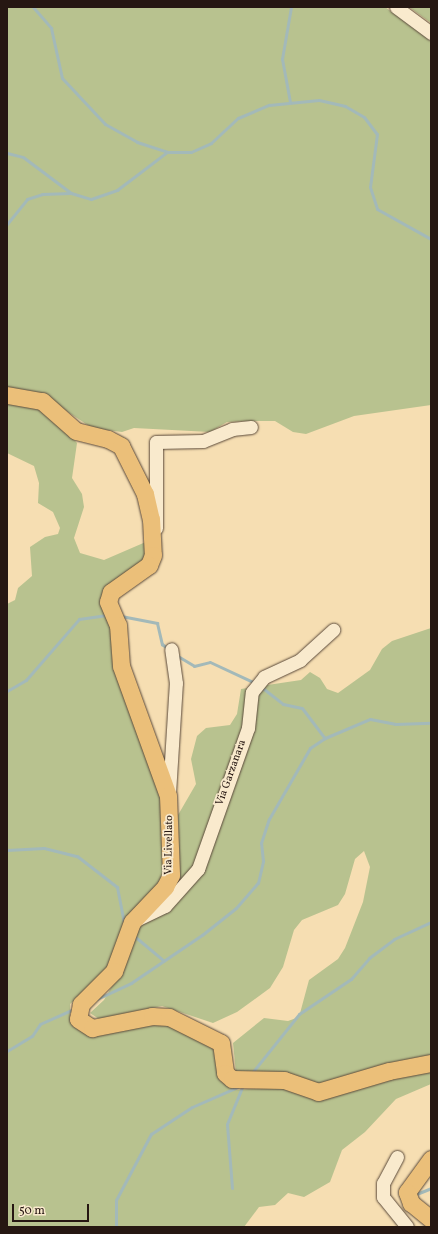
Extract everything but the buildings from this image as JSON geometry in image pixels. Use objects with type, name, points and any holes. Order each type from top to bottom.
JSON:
[{"type":"main road","name":"Via Livellato","points":[[7,395],[42,401],[76,431],[108,438],[121,446],[145,494],[153,540],[153,555],[145,571],[111,592],[108,602],[118,625],[121,666],[168,796],[170,879],[132,922],[114,971],[78,1009],[78,1018],[86,1026],[152,1016],[169,1017],[221,1043],[225,1074],[232,1079],[284,1080],[318,1092],[388,1071],[431,1064]]},
{"type":"main road","points":[[431,1159],[407,1192],[411,1203],[431,1220]]},
{"type":"street","points":[[396,7],[431,33]]},
{"type":"street","points":[[153,540],[158,520],[156,442],[203,441],[232,429],[251,427]]},
{"type":"street","name":"Via Garzanara","points":[[132,922],[165,906],[198,869],[248,728],[252,692],[264,677],[300,660],[333,630]]},
{"type":"street","points":[[168,796],[172,787],[169,769],[176,683],[171,649]]},
{"type":"street","points":[[396,1157],[383,1183],[383,1197],[408,1227]]},
{"type":"green space","points":[[7,7],[385,7],[431,41],[431,405],[354,416],[306,434],[293,432],[275,421],[227,422],[210,432],[134,428],[122,432],[92,428],[47,398],[7,391]]},
{"type":"green space","points":[[409,7],[431,7],[431,23]]},
{"type":"green space","points":[[7,400],[38,407],[52,416],[77,443],[72,478],[82,494],[84,507],[74,538],[80,553],[104,560],[148,541],[143,562],[109,585],[164,807],[166,871],[112,968],[70,1004],[70,1022],[85,1032],[160,1020],[215,1048],[224,1083],[235,1090],[375,1080],[431,1070],[431,1084],[396,1099],[365,1132],[342,1150],[330,1182],[304,1197],[288,1193],[275,1205],[259,1207],[244,1227],[7,1227],[7,604],[15,600],[18,588],[32,576],[30,547],[45,537],[58,534],[60,528],[53,512],[38,503],[39,483],[34,466],[7,453]]},
{"type":"green space","points":[[431,628],[431,1060],[326,1086],[236,1073],[233,1043],[264,1018],[288,1021],[299,1017],[309,980],[338,959],[345,948],[363,902],[370,867],[364,851],[355,859],[345,894],[338,905],[302,920],[294,930],[283,967],[270,988],[237,1012],[213,1023],[162,1006],[99,1019],[90,1013],[104,1000],[116,979],[141,920],[180,879],[178,815],[196,784],[191,759],[197,736],[206,728],[230,725],[237,714],[241,689],[301,680],[310,672],[320,678],[327,689],[338,693],[370,670],[382,649],[392,641]]},
{"type":"waterway","points":[[33,7],[51,28],[62,78],[105,124],[137,142],[167,152],[191,152],[211,143],[238,118],[269,105],[319,100],[345,106],[364,117],[377,134],[370,187],[377,209],[431,239]]},
{"type":"waterway","points":[[290,102],[282,59],[291,7]]},
{"type":"waterway","points":[[7,153],[23,157],[71,193],[91,199],[117,190],[167,152]]},
{"type":"waterway","points":[[7,224],[27,199],[42,194],[71,193]]},
{"type":"waterway","points":[[7,691],[26,680],[79,619],[107,615]]},
{"type":"waterway","points":[[121,616],[157,623],[162,644],[168,649]]},
{"type":"waterway","points":[[176,655],[194,666],[210,662],[255,683]]},
{"type":"waterway","points":[[260,686],[283,704],[302,708],[325,738]]},
{"type":"waterway","points":[[97,999],[131,983],[202,935],[236,908],[258,883],[263,861],[261,843],[269,819],[310,748],[325,738],[370,719],[395,724],[431,723]]},
{"type":"waterway","points":[[7,850],[44,848],[77,856],[117,887],[124,923]]},
{"type":"waterway","points":[[251,1074],[299,1014],[351,979],[369,958],[394,939],[431,922]]},
{"type":"waterway","points":[[133,935],[164,961]]},
{"type":"waterway","points":[[7,1051],[32,1036],[40,1024],[73,1009]]},
{"type":"waterway","points":[[232,1188],[227,1124],[243,1085]]},
{"type":"waterway","points":[[116,1227],[116,1200],[151,1134],[192,1107],[240,1086]]},
{"type":"waterway","points":[[414,1195],[431,1188]]}]
